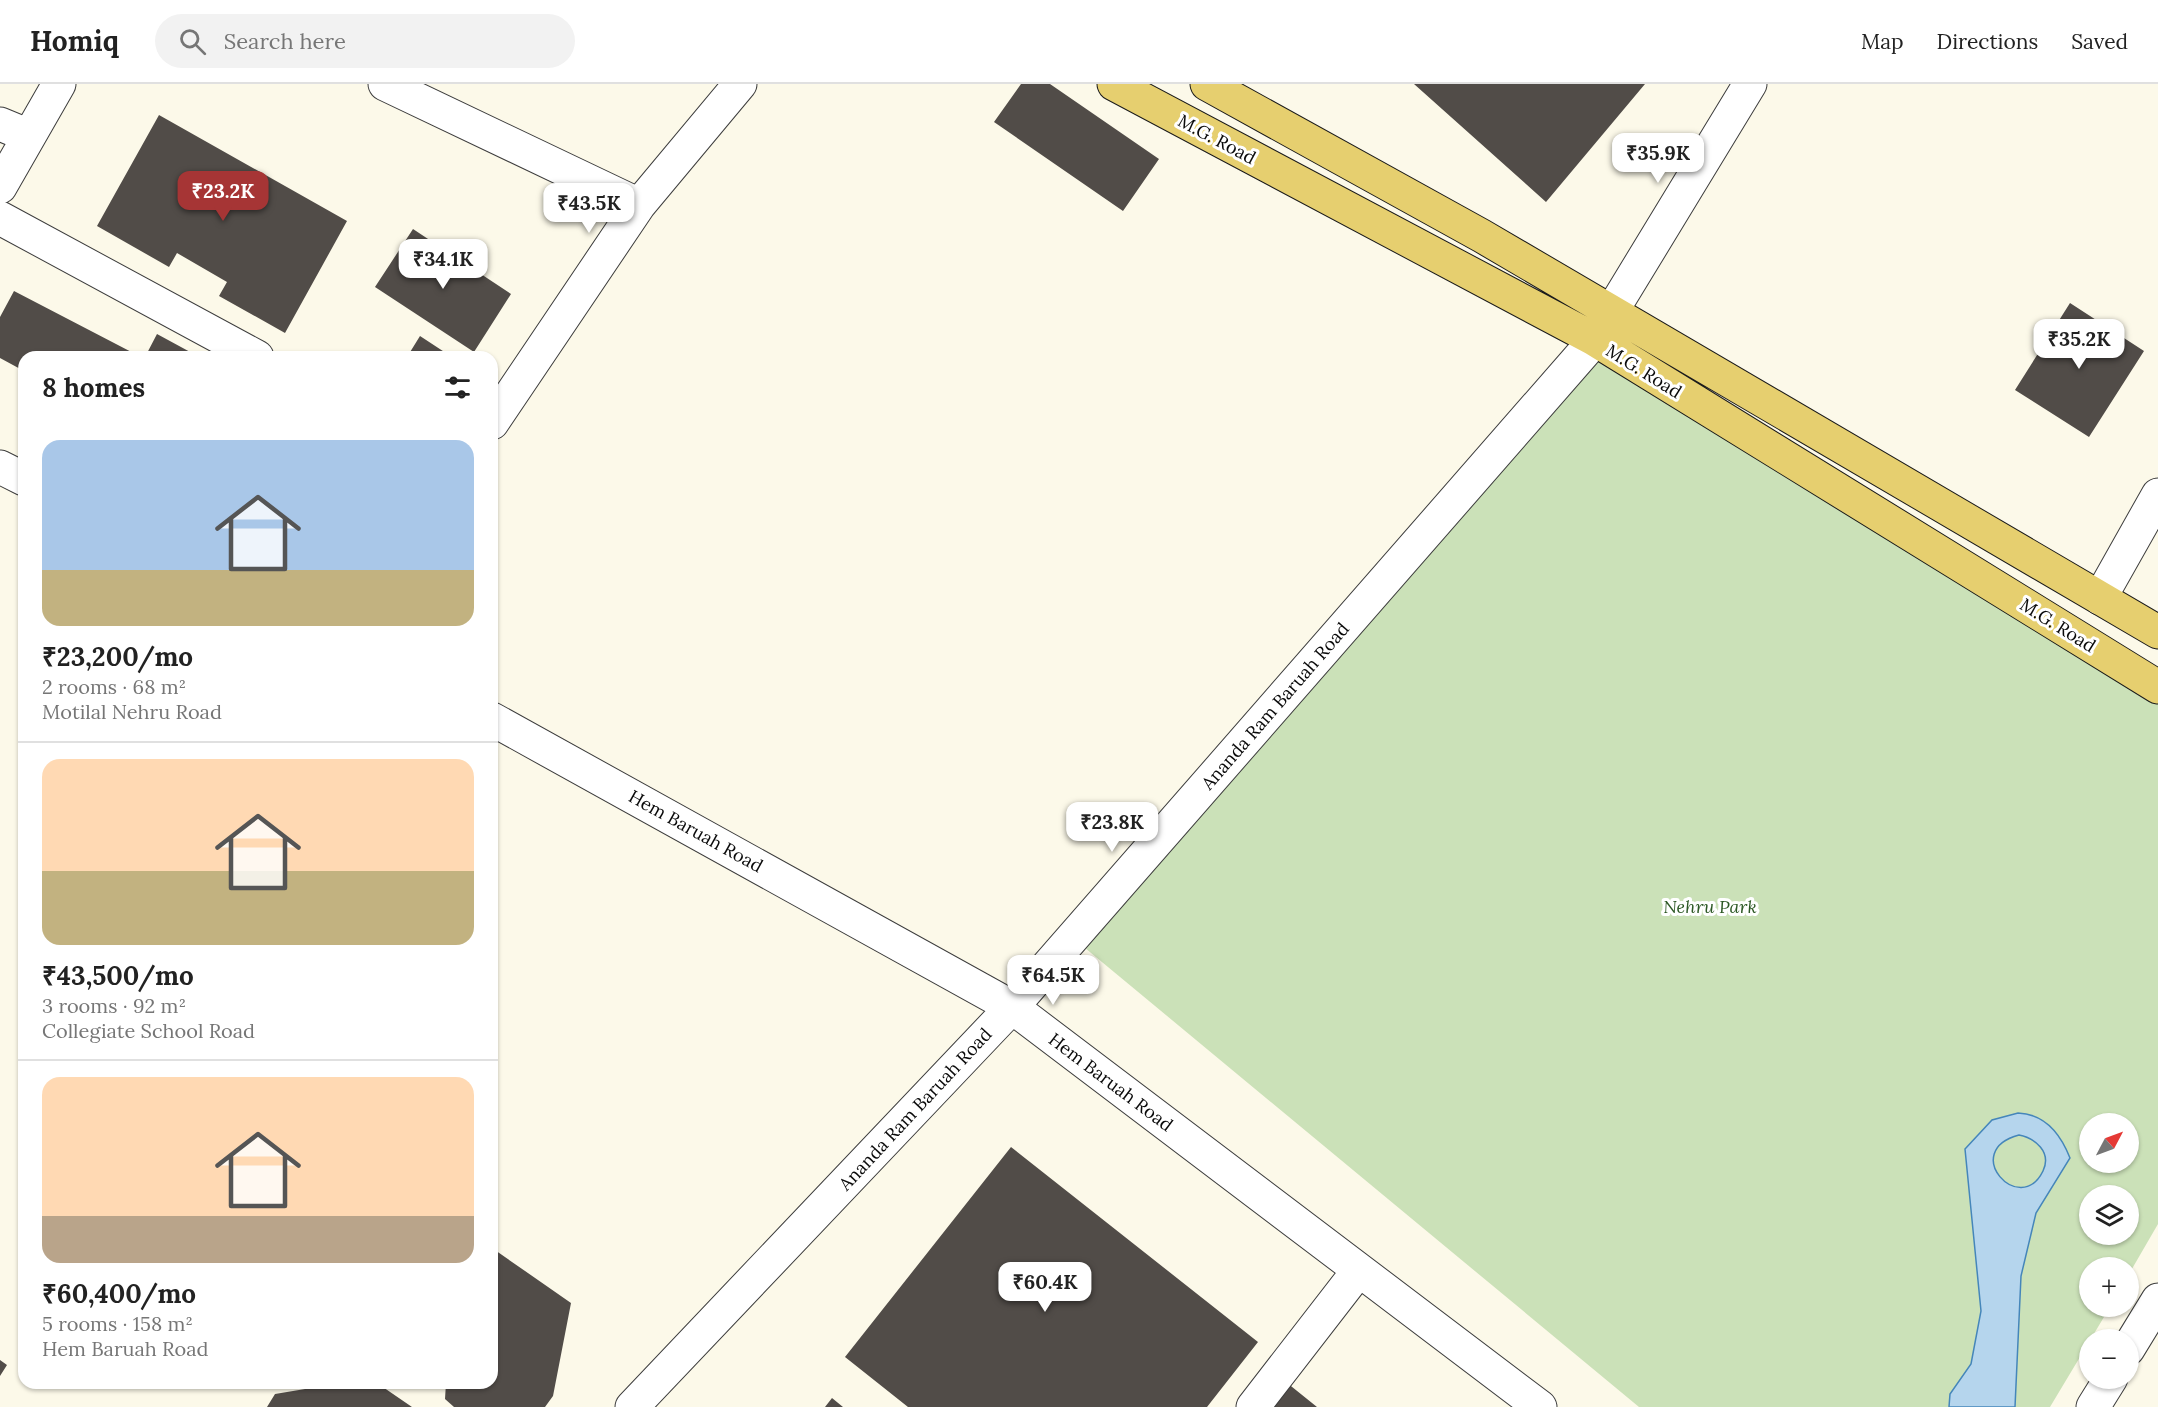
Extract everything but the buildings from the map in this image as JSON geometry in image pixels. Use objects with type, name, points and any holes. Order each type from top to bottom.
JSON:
[{"type":"main road","name":"M.G. Road","points":[[1114,84],[1594,339],[2158,687]]},
{"type":"main road","points":[[1207,84],[1482,236],[2158,632]]},
{"type":"street","points":[[0,187],[15,130],[60,84]]},
{"type":"street","points":[[385,84],[639,205]]},
{"type":"street","points":[[498,414],[639,205],[740,84]]},
{"type":"street","name":"Ananda Ram Baruah Road","points":[[633,1407],[1012,1007],[1594,339],[1750,84]]},
{"type":"street","points":[[0,218],[246,351]]},
{"type":"street","points":[[0,467],[18,476]]},
{"type":"street","points":[[2100,598],[2158,495]]},
{"type":"street","name":"Hem Baruah Road","points":[[498,722],[1012,1007],[1540,1407]]},
{"type":"street","points":[[1252,1407],[1359,1270]]},
{"type":"street","points":[[2139,1331],[2158,1300]]},
{"type":"street","points":[[2093,1407],[2104,1389]]},
{"type":"green space","name":"Nehru Park","points":[[1593,340],[2158,667],[2158,1224],[2139,1257],[2079,1257],[2079,1317],[2104,1317],[2097,1329],[2079,1329],[2079,1359],[2050,1407],[1639,1407],[1079,943]]},
{"type":"water","points":[[2018,1113],[2036,1117],[2057,1134],[2070,1158],[2036,1213],[2021,1276],[2015,1407],[1949,1407],[1950,1394],[1971,1364],[1981,1311],[1965,1149],[1992,1120]],"holes":[[[2019,1135],[2031,1139],[2044,1152],[2045,1164],[2043,1171],[2033,1184],[2021,1187],[2009,1184],[2000,1177],[1994,1166],[1994,1154],[2002,1143]]]}]
